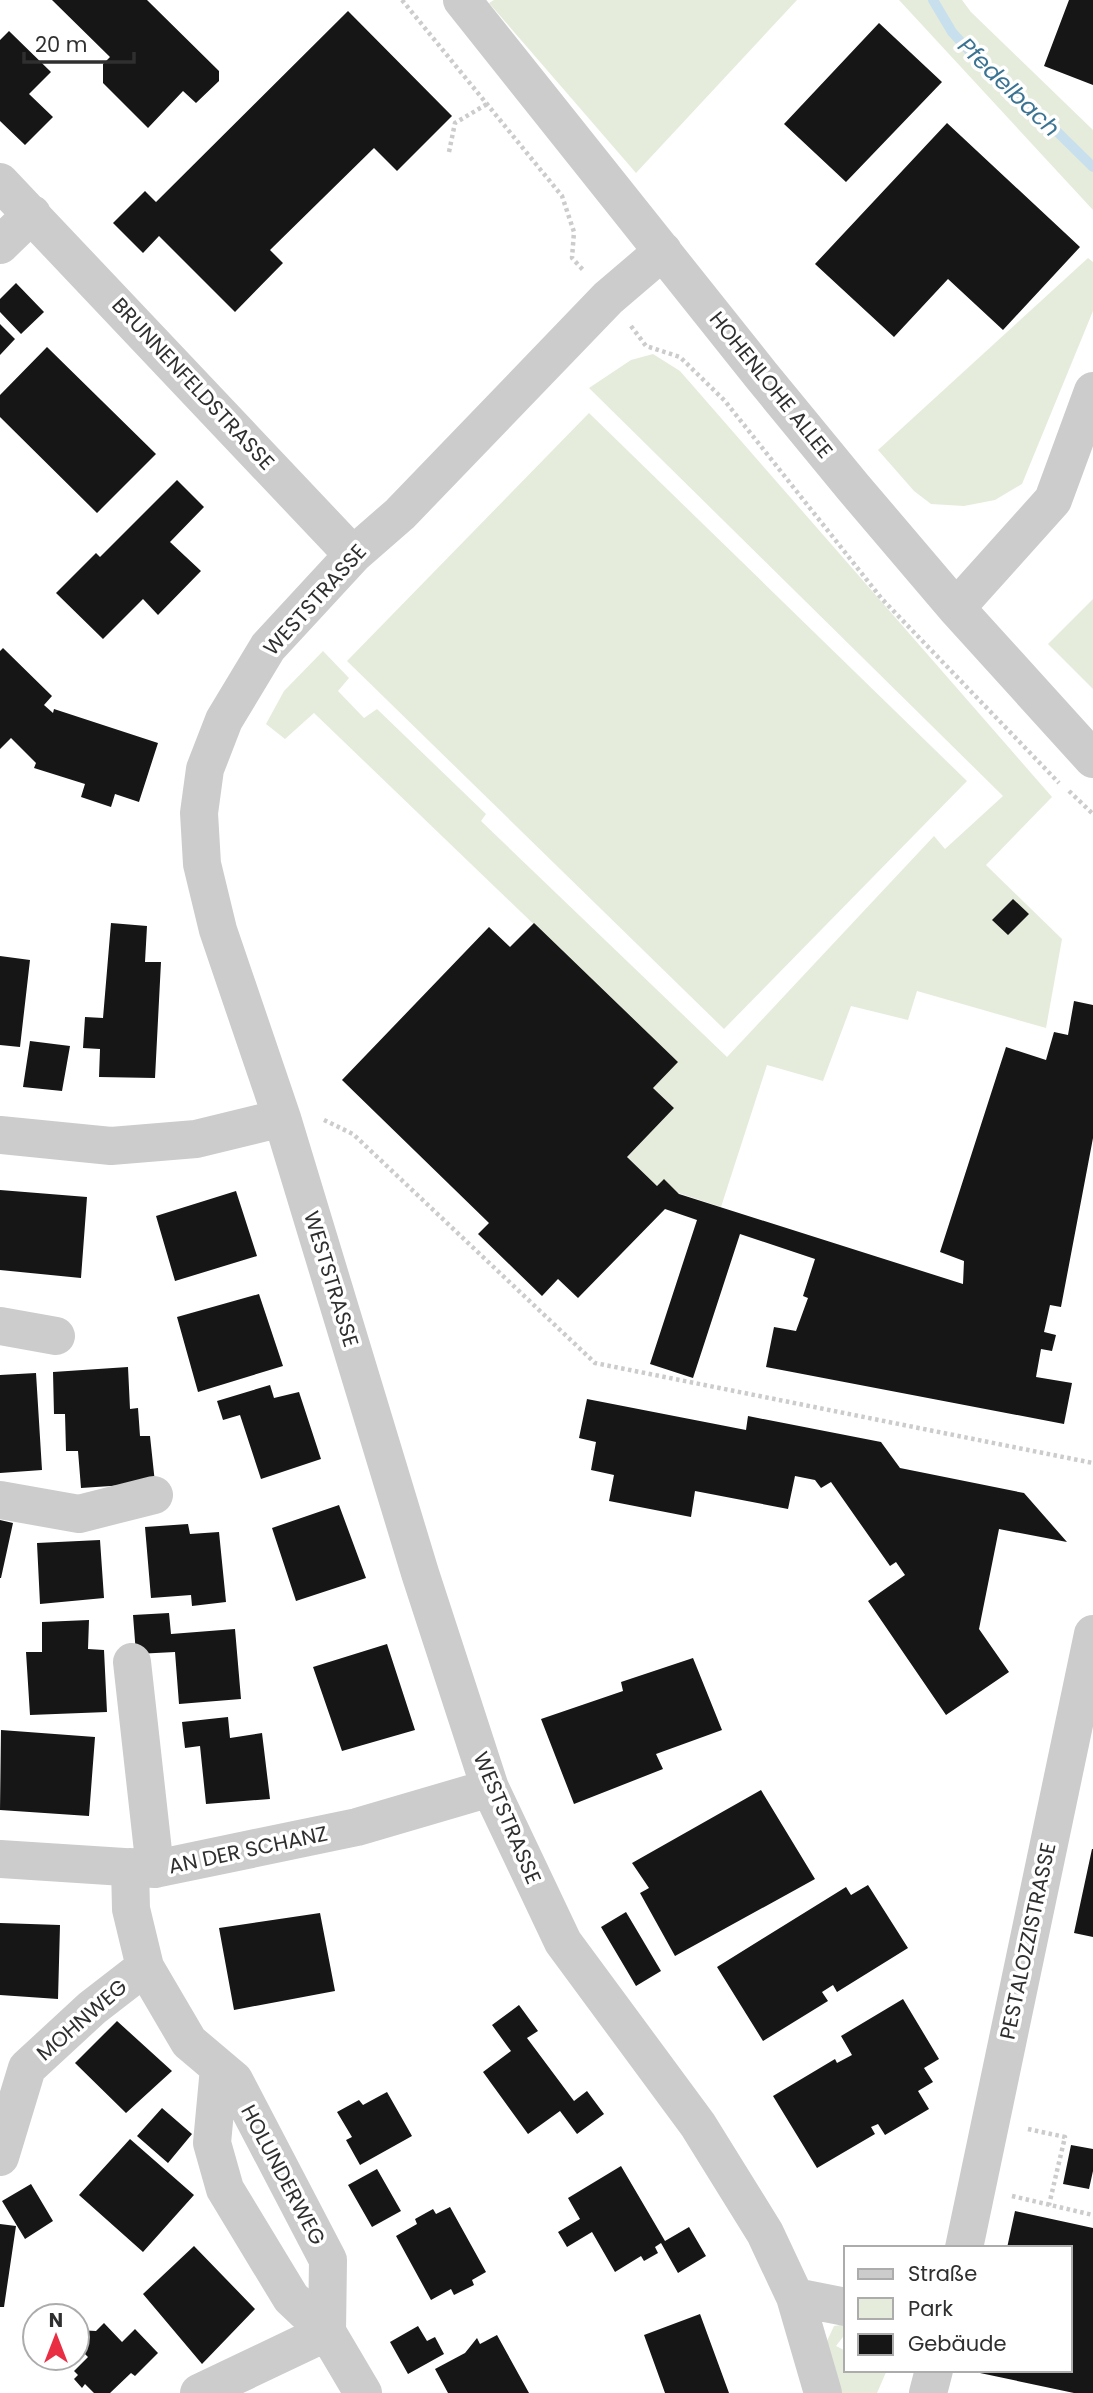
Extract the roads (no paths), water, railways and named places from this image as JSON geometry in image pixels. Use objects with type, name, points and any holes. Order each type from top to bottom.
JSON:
[{"type":"street","name":"HOHENLOHE ALLEE","points":[[463,0],[761,375],[956,608],[1093,759]]},
{"type":"street","name":"BRUNNENFELDSTRASSE","points":[[0,182],[353,555]]},
{"type":"street","points":[[0,245],[32,214]]},
{"type":"street","name":"WESTSTRASSE","points":[[663,251],[608,298],[400,514],[353,555],[268,647],[224,720],[205,769],[199,813],[202,864],[218,930],[282,1118],[420,1573],[490,1788],[563,1942],[698,2125],[765,2233],[795,2297],[823,2393]]},
{"type":"street","points":[[956,608],[1053,500],[1093,391]]},
{"type":"street","points":[[0,1135],[111,1146],[195,1139],[282,1118]]},
{"type":"street","points":[[0,1326],[56,1336]]},
{"type":"street","points":[[0,1500],[79,1514],[154,1494]]},
{"type":"street","name":"PESTALOZZISTRASSE","points":[[964,2246],[1093,1634]]},
{"type":"street","name":"HOLUNDERWEG","points":[[132,1662],[142,1868],[131,1909],[145,1967],[189,2042],[234,2080],[328,2260],[327,2332]]},
{"type":"street","name":"AN DER SCHANZ","points":[[0,1858],[142,1868],[357,1827],[490,1788]]},
{"type":"street","name":"MOHNWEG","points":[[0,2157],[27,2068],[92,2008],[145,1967]]},
{"type":"street","name":"HOLUNDERWEG","points":[[219,2068],[212,2143],[225,2189],[291,2298],[327,2332],[363,2393]]},
{"type":"street","points":[[795,2297],[844,2307]]},
{"type":"street","points":[[199,2393],[327,2332]]},
{"type":"street","points":[[928,2393],[933,2372]]},
{"type":"waterway","name":"Pfedelbach","points":[[933,0],[952,32],[992,76],[1038,113],[1093,167]]}]
